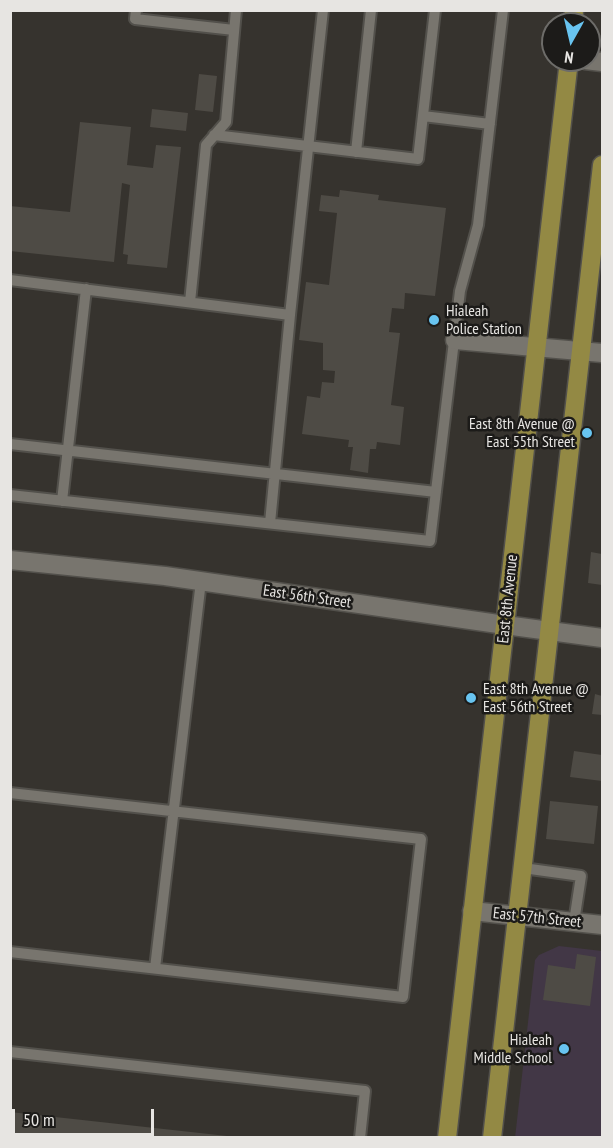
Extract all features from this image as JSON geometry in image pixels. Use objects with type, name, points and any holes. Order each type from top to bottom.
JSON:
[{"type":"main road","name":"East 8th Avenue","points":[[447,1137],[568,72]]},
{"type":"main road","points":[[492,1137],[603,165]]},
{"type":"street","points":[[455,340],[603,353]]},
{"type":"street","name":"East 56th Street","points":[[10,560],[201,581],[603,638]]},
{"type":"street","name":"East 57th Street","points":[[472,911],[603,925]]},
{"type":"lane","points":[[136,10],[135,19],[234,30]]},
{"type":"lane","points":[[190,303],[206,145],[225,122],[236,10]]},
{"type":"lane","points":[[270,523],[323,10]]},
{"type":"lane","points":[[356,152],[371,10]]},
{"type":"lane","points":[[213,135],[418,159],[435,10]]},
{"type":"lane","points":[[10,495],[430,541],[460,291],[478,225],[503,10]]},
{"type":"lane","points":[[423,116],[490,124]]},
{"type":"lane","points":[[10,280],[290,315]]},
{"type":"lane","points":[[62,501],[86,290]]},
{"type":"lane","points":[[10,444],[436,492]]},
{"type":"lane","points":[[155,968],[201,581]]},
{"type":"lane","points":[[10,793],[421,839],[403,997],[10,952]]},
{"type":"lane","points":[[523,868],[580,876],[574,922]]},
{"type":"lane","points":[[10,1052],[365,1090],[360,1137]]},
{"type":"shaded area","name":"Hialeah Middle School","points":[[559,946],[602,951],[602,1137],[515,1138],[535,960],[539,955]]},
{"type":"building","points":[[199,74],[217,76],[213,112],[195,110]]},
{"type":"building","points":[[152,109],[188,113],[186,131],[150,127]]},
{"type":"building","points":[[80,122],[131,127],[127,165],[153,168],[156,145],[181,147],[167,268],[127,264],[128,255],[123,254],[130,185],[122,183],[114,262],[10,251],[10,206],[70,212]]},
{"type":"building","points":[[340,190],[379,195],[378,200],[446,208],[435,296],[405,293],[404,309],[392,308],[389,332],[400,333],[391,405],[404,407],[400,445],[377,442],[376,449],[370,449],[368,473],[350,470],[353,447],[348,447],[349,440],[302,434],[307,396],[320,398],[322,382],[334,383],[335,371],[323,370],[323,343],[299,340],[306,282],[329,285],[337,213],[319,211],[321,195],[339,197]]},
{"type":"building","points":[[591,552],[602,554],[602,585],[588,583]]},
{"type":"building","points":[[595,694],[602,696],[602,715],[592,714]]},
{"type":"building","points":[[574,751],[602,755],[602,781],[570,777]]},
{"type":"building","points":[[550,801],[598,806],[594,844],[546,839]]},
{"type":"building","points":[[577,954],[596,957],[590,1006],[543,1000],[548,965],[575,969]]},
{"type":"building","points":[[10,1112],[227,1136],[227,1138],[10,1138]]},
{"type":"place","name":"Hialeah Police Station","points":[[434,320]]},
{"type":"place","name":"East 8th Avenue @ East 55th Street","points":[[587,433]]},
{"type":"place","name":"East 8th Avenue @ East 56th Street","points":[[471,698]]},
{"type":"place","name":"Hialeah Middle School","points":[[564,1049]]}]
